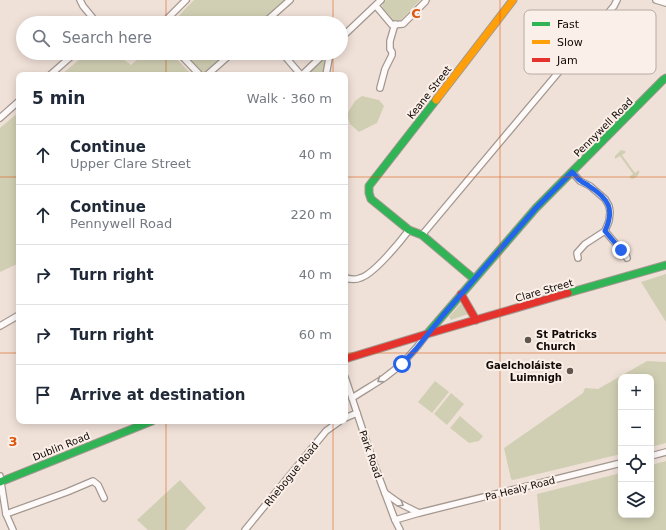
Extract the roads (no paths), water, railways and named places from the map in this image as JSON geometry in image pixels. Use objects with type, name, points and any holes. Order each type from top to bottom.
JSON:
[{"type":"main road","name":"Keane Street","points":[[409,230],[371,199],[369,186],[513,0]]},
{"type":"main road","name":"Pennywell Road","points":[[427,334],[536,208],[666,78]]},
{"type":"main road","points":[[409,230],[422,235],[474,279]]},
{"type":"main road","name":"Clare Street","points":[[427,334],[666,265]]},
{"type":"main road","points":[[461,294],[476,320]]},
{"type":"main road","points":[[348,358],[427,334]]},
{"type":"main road","name":"Dublin Road","points":[[0,480],[144,424]]},
{"type":"street","points":[[80,0],[91,16]]},
{"type":"street","points":[[170,16],[186,0]]},
{"type":"street","points":[[272,16],[290,0]]},
{"type":"street","points":[[348,32],[381,0]]},
{"type":"street","points":[[376,6],[392,24],[403,24],[426,0]]},
{"type":"street","points":[[611,10],[617,0]]},
{"type":"street","points":[[656,0],[666,3]]},
{"type":"street","points":[[380,88],[385,69],[392,55],[390,41],[395,24]]},
{"type":"street","points":[[53,72],[67,60]]},
{"type":"street","points":[[186,60],[197,72]]},
{"type":"street","points":[[210,72],[224,60]]},
{"type":"street","points":[[288,60],[299,72]]},
{"type":"street","points":[[305,72],[318,60]]},
{"type":"street","points":[[327,72],[329,60]]},
{"type":"street","points":[[422,235],[557,74]]},
{"type":"street","points":[[0,118],[16,104]]},
{"type":"street","points":[[572,172],[580,181],[599,193],[605,199],[609,206],[610,212],[609,221],[605,231],[585,244],[577,253],[578,258]]},
{"type":"street","points":[[348,279],[361,278],[373,271],[409,230]]},
{"type":"street","points":[[605,231],[621,250],[624,250],[627,258]]},
{"type":"street","points":[[0,326],[16,317]]},
{"type":"street","points":[[352,398],[402,364],[427,334]]},
{"type":"street","name":"Park Road","points":[[348,386],[395,520],[400,530]]},
{"type":"street","points":[[348,417],[357,413]]},
{"type":"street","name":"Rhebogue Road","points":[[247,529],[326,431],[336,424]]},
{"type":"street","points":[[654,455],[666,452]]},
{"type":"street","name":"Pa Healy Road","points":[[395,520],[618,464]]},
{"type":"street","points":[[0,480],[6,514],[13,530]]},
{"type":"street","points":[[6,514],[93,481],[98,484],[104,498]]},
{"type":"street","points":[[385,492],[399,503],[419,513]]},
{"type":"place","name":"St Patricks Church","points":[[528,340]]},
{"type":"place","name":"Gaelcholáiste Luimnigh","points":[[570,371]]}]
